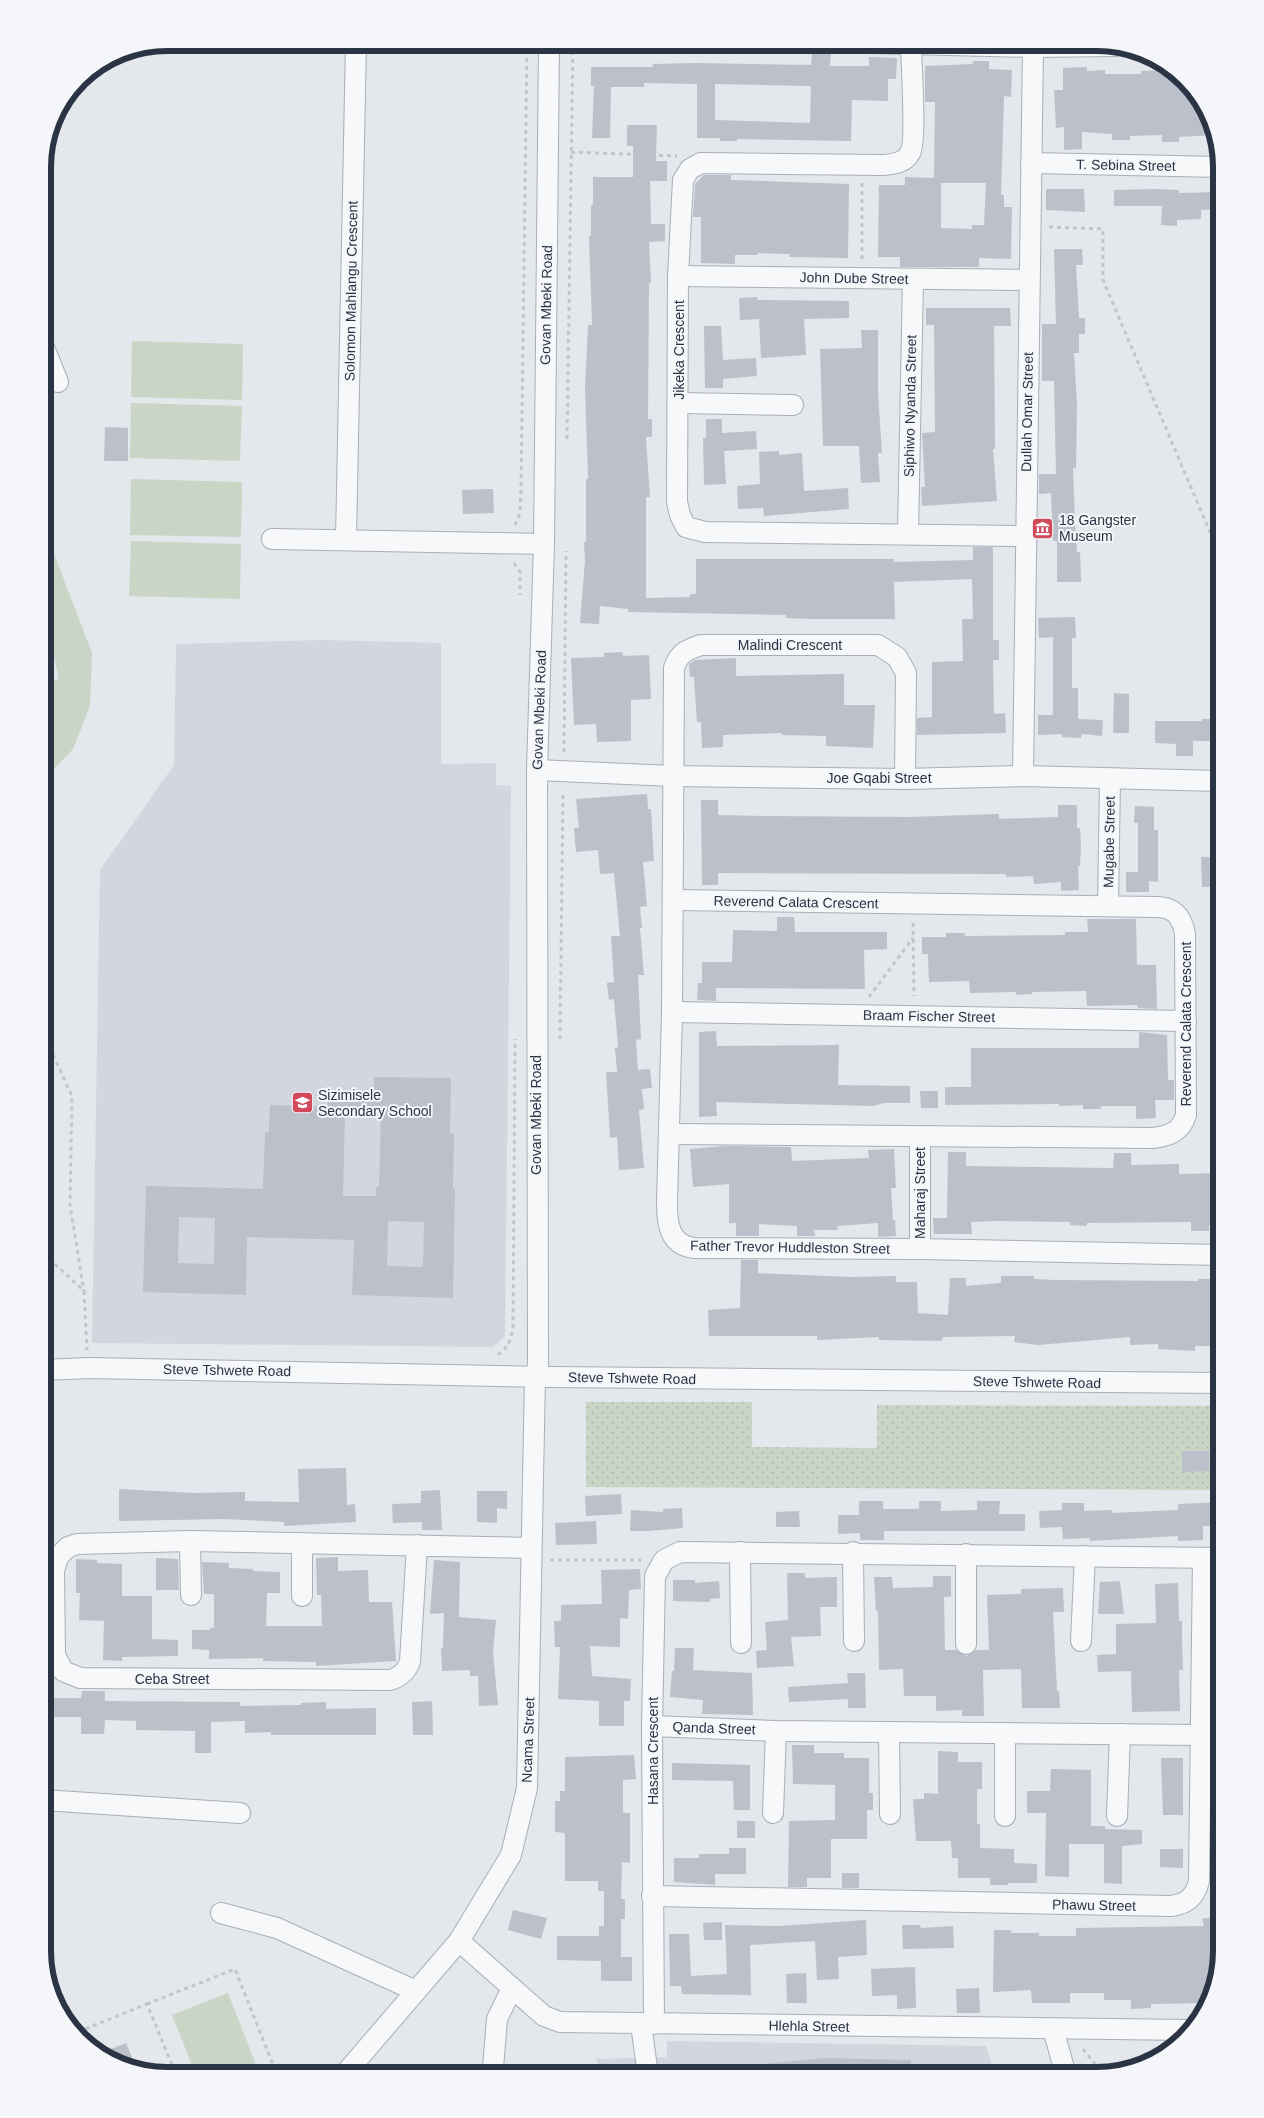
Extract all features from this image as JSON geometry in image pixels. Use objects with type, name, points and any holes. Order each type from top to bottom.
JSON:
[{"type":"street","name":"Solomon Mahlangu Crescent","points":[[346,539],[356,51]]},
{"type":"street","name":"Govan Mbeki Road","points":[[535,1377],[538,1365],[537,770],[544,544],[549,51]]},
{"type":"street","points":[[690,168],[700,163],[862,165],[895,164],[904,160],[911,152],[911,51]]},
{"type":"street","name":"Dullah Omar Street","points":[[1022,776],[1033,51]]},
{"type":"street","name":"T. Sebina Street","points":[[1031,164],[1213,167]]},
{"type":"street","name":"Jikeka Crescent","points":[[690,168],[683,180],[678,276],[679,403],[677,502],[680,515],[686,527],[705,532],[908,533],[1025,536]]},
{"type":"street","name":"John Dube Street","points":[[678,276],[1029,280]]},
{"type":"street","name":"Siphiwo Nyanda Street","points":[[908,533],[913,279]]},
{"type":"street","points":[[51,365],[58,382]]},
{"type":"street","points":[[679,403],[793,405]]},
{"type":"street","points":[[272,539],[544,544]]},
{"type":"street","name":"Malindi Crescent","points":[[672,776],[674,668],[681,653],[701,645],[878,645],[897,657],[906,673],[905,779]]},
{"type":"street","name":"Joe Gqabi Street","points":[[537,770],[672,776],[905,779],[1022,776],[1213,781]]},
{"type":"street","name":"Father Trevor Huddleston Street","points":[[672,776],[672,1012],[667,1219],[673,1237],[685,1247],[1213,1255]]},
{"type":"street","name":"Mugabe Street","points":[[1108,906],[1110,779]]},
{"type":"street","name":"Reverend Calata Crescent","points":[[670,1134],[920,1138],[1153,1138],[1174,1134],[1184,1122],[1186,1115],[1185,934],[1181,919],[1176,913],[1165,907],[673,900]]},
{"type":"street","name":"Braam Fischer Street","points":[[672,1012],[1186,1021]]},
{"type":"street","name":"Maharaj Street","points":[[920,1138],[920,1249]]},
{"type":"street","name":"Steve Tshwete Road","points":[[51,1370],[88,1368],[535,1377],[1213,1383]]},
{"type":"street","name":"Ncama Street","points":[[351,2067],[459,1941],[510,1855],[527,1788],[535,1377]]},
{"type":"street","points":[[190,1541],[191,1595]]},
{"type":"street","name":"Ceba Street","points":[[417,1545],[410,1662],[407,1669],[396,1678],[380,1680],[80,1678],[63,1671],[54,1655],[54,1571],[58,1557],[68,1547],[87,1542],[190,1541],[417,1545],[531,1554]]},
{"type":"street","points":[[302,1543],[302,1596]]},
{"type":"street","points":[[664,1560],[680,1552],[853,1552],[1212,1558]]},
{"type":"street","points":[[740,1552],[741,1643]]},
{"type":"street","points":[[853,1552],[854,1641]]},
{"type":"street","points":[[966,1554],[966,1644]]},
{"type":"street","points":[[1081,1641],[1085,1556]]},
{"type":"street","name":"Phawu Street","points":[[652,1896],[1179,1905],[1192,1898],[1199,1882],[1200,1735],[1212,1558]]},
{"type":"street","name":"Hasana Crescent","points":[[648,2067],[647,2024],[652,1896],[652,1726],[655,1576],[658,1567],[664,1560]]},
{"type":"street","name":"Qanda Street","points":[[652,1726],[776,1731],[1200,1735]]},
{"type":"street","name":"Qanda Street","points":[[774,1813],[776,1731]]},
{"type":"street","points":[[889,1732],[890,1814]]},
{"type":"street","points":[[1005,1733],[1005,1816]]},
{"type":"street","points":[[1116,1816],[1120,1734]]},
{"type":"street","points":[[51,1801],[240,1813]]},
{"type":"street","points":[[221,1913],[277,1928],[416,1991]]},
{"type":"street","name":"Hlehla Street","points":[[459,1941],[544,2016],[560,2022],[1181,2030]]},
{"type":"street","points":[[493,2067],[497,2019],[512,1988]]},
{"type":"street","points":[[1052,2029],[1063,2067]]},
{"type":"path","points":[[506,526],[516,525],[520,513],[527,51]]},
{"type":"path","points":[[567,447],[573,51]]},
{"type":"path","points":[[570,152],[675,155],[690,168]]},
{"type":"path","points":[[862,165],[862,278]]},
{"type":"path","points":[[1030,227],[1102,229],[1103,280],[1213,537]]},
{"type":"path","points":[[560,1043],[566,546]]},
{"type":"path","points":[[509,559],[520,572],[520,597]]},
{"type":"path","points":[[913,904],[914,1016]]},
{"type":"path","points":[[855,1015],[914,938]]},
{"type":"path","points":[[495,1357],[508,1346],[513,1329],[516,1030]]},
{"type":"path","points":[[51,1050],[72,1096],[70,1205],[84,1292],[88,1368]]},
{"type":"path","points":[[51,1261],[84,1292]]},
{"type":"path","points":[[531,1554],[664,1560]]},
{"type":"path","points":[[83,2030],[235,1969],[274,2067]]},
{"type":"path","points":[[147,2004],[173,2067]]},
{"type":"path","points":[[1079,2045],[1097,2067]]},
{"type":"shaded area","name":"Sizimisele Secondary School","points":[[322,640],[441,643],[441,764],[496,763],[496,785],[511,786],[505,1336],[493,1347],[92,1343],[100,870],[174,765],[176,644]]},
{"type":"shaded area","points":[[667,2041],[986,2046],[993,2067],[598,2067],[596,2059],[667,2057]]},
{"type":"green space","points":[[132,341],[243,344],[242,400],[131,397]]},
{"type":"green space","points":[[131,403],[242,406],[240,461],[130,458]]},
{"type":"green space","points":[[131,479],[242,482],[241,537],[130,535]]},
{"type":"green space","points":[[131,541],[241,544],[240,599],[129,596]]},
{"type":"green space","points":[[51,546],[92,653],[90,706],[73,749],[51,772],[51,682],[59,679],[52,648]]},
{"type":"green space","points":[[586,1402],[752,1402],[752,1447],[877,1448],[877,1405],[1213,1406],[1213,1490],[586,1487]]},
{"type":"green space","points":[[228,1993],[257,2067],[193,2067],[172,2015]]},
{"type":"building","points":[[812,53],[831,53],[830,66],[869,66],[869,57],[897,58],[896,79],[888,79],[888,101],[852,100],[851,141],[737,139],[737,141],[720,141],[720,138],[697,138],[697,84],[644,83],[644,87],[611,87],[610,138],[592,138],[594,86],[591,86],[591,67],[653,67],[653,64],[697,63],[811,65]],"holes":[[[715,84],[811,86],[810,123],[715,120]]]},
{"type":"building","points":[[973,61],[989,61],[989,69],[1012,70],[1011,97],[1004,96],[1001,195],[1004,195],[1004,207],[1012,207],[1011,259],[979,258],[979,267],[900,267],[900,257],[878,257],[879,185],[905,185],[905,177],[934,178],[935,102],[925,102],[925,66],[973,64]],"holes":[[[941,183],[986,183],[984,225],[972,225],[972,229],[941,228]]]},
{"type":"building","points":[[1087,67],[1087,71],[1105,70],[1105,74],[1141,74],[1141,71],[1160,70],[1173,80],[1193,103],[1201,116],[1208,135],[1179,137],[1179,142],[1162,142],[1162,135],[1130,136],[1130,140],[1112,140],[1112,134],[1082,132],[1082,149],[1064,150],[1064,127],[1056,128],[1054,90],[1063,90],[1063,68]]},
{"type":"building","points":[[627,125],[657,125],[656,161],[667,161],[667,181],[650,181],[651,224],[665,224],[665,241],[649,242],[651,283],[649,283],[648,419],[652,419],[652,437],[646,437],[650,497],[646,497],[646,598],[690,597],[690,594],[696,594],[696,559],[894,559],[894,562],[973,560],[973,547],[993,547],[993,640],[999,640],[999,660],[993,660],[994,714],[1005,713],[1006,733],[917,735],[917,718],[932,717],[932,662],[963,661],[962,619],[973,619],[972,579],[894,582],[895,619],[809,619],[786,618],[786,615],[628,612],[628,609],[600,606],[599,624],[580,623],[585,560],[584,542],[586,542],[586,479],[588,479],[585,388],[588,325],[592,325],[589,236],[591,236],[593,177],[633,177],[633,146],[627,146]]},
{"type":"building","points":[[704,175],[731,175],[731,180],[849,184],[848,258],[789,257],[790,254],[758,253],[758,255],[735,255],[735,264],[701,263],[701,217],[693,217],[695,184]]},
{"type":"building","points":[[1046,189],[1084,189],[1085,212],[1046,210]]},
{"type":"building","points":[[1156,189],[1179,190],[1179,193],[1213,192],[1213,209],[1201,210],[1201,219],[1177,220],[1177,226],[1161,225],[1162,206],[1114,206],[1114,190]]},
{"type":"building","points":[[1054,249],[1082,249],[1083,265],[1076,265],[1079,318],[1085,318],[1085,334],[1079,334],[1079,353],[1074,353],[1077,404],[1076,468],[1073,468],[1077,552],[1080,552],[1081,582],[1057,582],[1057,541],[1053,541],[1051,493],[1039,494],[1039,474],[1056,474],[1054,381],[1042,381],[1042,324],[1056,324]]},
{"type":"building","points":[[757,297],[757,300],[849,301],[849,318],[804,319],[806,355],[761,358],[759,319],[740,320],[739,298]]},
{"type":"building","points":[[926,308],[1010,308],[1011,326],[994,326],[995,449],[993,449],[997,501],[922,506],[921,487],[925,487],[922,433],[935,432],[934,325],[926,325]]},
{"type":"building","points":[[704,326],[721,326],[723,360],[756,358],[757,376],[723,379],[723,388],[705,388]]},
{"type":"building","points":[[861,330],[878,330],[878,392],[882,453],[878,453],[880,482],[861,483],[859,446],[823,446],[820,349],[862,348]]},
{"type":"building","points":[[706,419],[722,419],[722,433],[756,431],[757,449],[724,451],[726,484],[704,485],[703,438],[706,438]]},
{"type":"building","points":[[105,427],[128,428],[128,461],[104,461]]},
{"type":"building","points":[[779,451],[779,455],[802,453],[804,491],[848,488],[849,509],[764,516],[763,508],[738,509],[737,486],[760,484],[759,452]]},
{"type":"building","points":[[493,489],[494,513],[463,514],[462,490]]},
{"type":"building","points":[[1075,617],[1076,638],[1072,638],[1072,688],[1078,688],[1078,719],[1103,720],[1102,736],[1082,734],[1081,738],[1062,737],[1062,734],[1038,735],[1038,715],[1053,715],[1053,637],[1039,638],[1038,618]]},
{"type":"building","points":[[622,652],[623,656],[649,655],[651,699],[631,700],[631,741],[597,742],[596,724],[574,725],[571,658],[604,657],[604,653]]},
{"type":"building","points":[[736,658],[736,676],[844,674],[844,705],[875,705],[873,748],[826,746],[826,736],[782,735],[782,733],[723,735],[723,747],[702,748],[701,722],[697,722],[694,677],[690,677],[689,664],[695,660]]},
{"type":"building","points":[[1114,693],[1129,694],[1129,733],[1113,733]]},
{"type":"building","points":[[1202,719],[1213,719],[1213,741],[1193,741],[1193,756],[1176,756],[1176,744],[1155,743],[1155,721],[1202,721]]},
{"type":"building","points":[[647,794],[648,809],[651,809],[654,861],[643,862],[647,906],[640,907],[644,975],[638,975],[641,1039],[636,1040],[638,1070],[650,1069],[652,1088],[642,1089],[644,1109],[639,1110],[644,1168],[619,1170],[617,1137],[610,1138],[606,1072],[617,1072],[615,1048],[618,1047],[614,999],[609,1000],[607,983],[614,982],[611,936],[620,936],[614,873],[600,874],[598,850],[576,852],[574,828],[579,828],[576,799]]},
{"type":"building","points":[[701,800],[718,800],[718,815],[764,816],[908,817],[999,814],[999,819],[1058,817],[1058,805],[1077,805],[1077,828],[1080,828],[1081,846],[1080,866],[1078,866],[1079,890],[1061,891],[1061,882],[1034,884],[1033,876],[1006,877],[1006,874],[718,873],[718,885],[702,885]]},
{"type":"building","points":[[1135,806],[1154,807],[1154,830],[1158,830],[1158,882],[1149,881],[1149,892],[1126,892],[1126,872],[1138,872],[1138,823],[1134,823]]},
{"type":"building","points":[[1201,857],[1213,857],[1213,887],[1202,887]]},
{"type":"building","points":[[777,917],[794,917],[795,932],[887,932],[887,949],[864,950],[865,989],[716,988],[716,1001],[697,1000],[698,983],[702,983],[702,962],[732,962],[733,930],[777,931]]},
{"type":"building","points":[[1087,919],[1136,919],[1137,965],[1156,965],[1157,1009],[1138,1008],[1137,1005],[1087,1006],[1086,991],[1032,992],[1032,994],[1016,995],[1016,992],[970,993],[969,981],[929,982],[928,954],[922,954],[922,937],[946,937],[946,933],[965,933],[965,936],[1065,935],[1065,932],[1088,932]]},
{"type":"building","points":[[716,1031],[717,1046],[839,1045],[838,1085],[910,1086],[910,1103],[883,1103],[874,1106],[716,1102],[717,1116],[699,1117],[699,1032]]},
{"type":"building","points":[[1139,1032],[1167,1035],[1168,1080],[1174,1080],[1174,1100],[1155,1100],[1156,1118],[1136,1119],[1136,1106],[1101,1106],[1101,1109],[1083,1109],[1083,1105],[1059,1106],[1059,1104],[945,1105],[945,1087],[971,1087],[971,1048],[1139,1048]]},
{"type":"building","points":[[374,1077],[451,1078],[450,1133],[454,1133],[453,1189],[455,1189],[453,1298],[352,1295],[354,1240],[247,1237],[246,1295],[143,1292],[146,1186],[263,1189],[265,1132],[269,1132],[270,1105],[328,1107],[327,1091],[374,1091]],"holes":[[[345,1113],[381,1114],[379,1187],[376,1187],[376,1196],[343,1196]],[[179,1217],[215,1218],[214,1264],[178,1263]],[[388,1221],[424,1222],[423,1267],[387,1266]]]},
{"type":"building","points":[[920,1091],[938,1091],[938,1108],[921,1108]]},
{"type":"building","points":[[724,1146],[791,1147],[792,1161],[869,1158],[868,1150],[894,1149],[896,1188],[891,1188],[896,1236],[878,1237],[878,1223],[837,1226],[838,1230],[814,1230],[815,1236],[797,1236],[797,1226],[759,1224],[759,1236],[736,1236],[736,1223],[729,1223],[729,1184],[693,1187],[690,1149]]},
{"type":"building","points":[[948,1152],[966,1152],[966,1166],[1113,1168],[1114,1153],[1131,1153],[1131,1165],[1179,1164],[1179,1174],[1213,1173],[1213,1225],[1209,1225],[1209,1231],[1191,1231],[1191,1222],[1087,1223],[1087,1226],[1070,1225],[1070,1222],[996,1221],[971,1222],[972,1234],[934,1234],[933,1218],[947,1218]]},
{"type":"building","points":[[741,1260],[758,1260],[758,1273],[850,1277],[896,1276],[896,1282],[917,1282],[918,1313],[948,1315],[950,1278],[966,1278],[966,1286],[1001,1283],[1001,1276],[1034,1276],[1034,1279],[1055,1280],[1198,1281],[1198,1279],[1213,1279],[1213,1346],[1195,1346],[1195,1351],[1158,1349],[1158,1344],[1130,1345],[1130,1337],[1038,1345],[1014,1342],[1015,1336],[943,1337],[942,1341],[879,1340],[879,1337],[817,1340],[817,1336],[709,1336],[708,1310],[740,1308]]},
{"type":"building","points":[[1182,1451],[1209,1451],[1209,1471],[1182,1472]]},
{"type":"building","points":[[346,1468],[347,1505],[355,1504],[356,1522],[284,1526],[284,1522],[225,1519],[119,1521],[119,1489],[194,1493],[245,1492],[245,1501],[299,1502],[298,1469]]},
{"type":"building","points":[[440,1490],[442,1530],[422,1530],[422,1522],[393,1523],[392,1504],[421,1503],[421,1491]]},
{"type":"building","points":[[477,1491],[507,1491],[507,1509],[497,1508],[497,1523],[477,1522]]},
{"type":"building","points":[[621,1494],[622,1514],[586,1516],[585,1496]]},
{"type":"building","points":[[859,1501],[883,1501],[883,1509],[919,1509],[919,1501],[941,1501],[941,1511],[977,1510],[977,1501],[1000,1501],[999,1514],[1025,1514],[1025,1531],[884,1531],[884,1540],[860,1540],[860,1533],[838,1534],[838,1515],[859,1515]]},
{"type":"building","points":[[1213,1502],[1213,1526],[1203,1526],[1203,1540],[1178,1541],[1178,1536],[1090,1541],[1090,1538],[1063,1539],[1062,1527],[1040,1528],[1039,1511],[1062,1510],[1062,1503],[1084,1503],[1084,1511],[1112,1510],[1112,1513],[1178,1510],[1178,1504]]},
{"type":"building","points":[[682,1508],[683,1528],[630,1531],[631,1510],[663,1512],[663,1509]]},
{"type":"building","points":[[799,1511],[800,1527],[776,1527],[776,1512]]},
{"type":"building","points":[[596,1521],[597,1544],[556,1545],[555,1523]]},
{"type":"building","points":[[338,1557],[338,1571],[368,1570],[369,1602],[392,1602],[396,1661],[316,1666],[316,1662],[263,1661],[263,1658],[209,1659],[209,1650],[192,1649],[192,1630],[210,1630],[210,1628],[214,1628],[214,1594],[204,1594],[202,1562],[229,1563],[229,1568],[280,1572],[280,1593],[267,1593],[266,1626],[322,1626],[321,1595],[317,1595],[316,1558]]},
{"type":"building","points":[[156,1558],[178,1559],[179,1590],[156,1590]]},
{"type":"building","points":[[76,1559],[97,1560],[97,1563],[122,1564],[122,1596],[152,1596],[152,1639],[178,1640],[178,1656],[122,1657],[122,1661],[103,1660],[104,1621],[79,1620],[80,1593],[76,1593]]},
{"type":"building","points":[[434,1560],[460,1562],[459,1617],[496,1620],[493,1652],[498,1705],[479,1706],[478,1676],[470,1676],[470,1670],[442,1671],[441,1648],[443,1648],[444,1613],[430,1614]]},
{"type":"building","points":[[640,1569],[641,1589],[629,1590],[628,1619],[620,1618],[620,1647],[590,1646],[592,1676],[631,1679],[630,1701],[624,1701],[624,1726],[599,1726],[599,1701],[558,1699],[560,1647],[555,1647],[554,1621],[561,1621],[561,1605],[602,1604],[601,1570]]},
{"type":"building","points":[[787,1573],[805,1573],[805,1578],[837,1577],[837,1607],[820,1607],[821,1636],[791,1637],[794,1666],[757,1668],[756,1651],[767,1650],[765,1622],[788,1620]]},
{"type":"building","points":[[933,1576],[951,1576],[951,1597],[944,1597],[945,1650],[956,1650],[966,1656],[976,1650],[989,1650],[987,1595],[1021,1594],[1021,1589],[1063,1588],[1064,1612],[1053,1612],[1057,1691],[1059,1691],[1060,1708],[1022,1708],[1021,1669],[983,1670],[984,1716],[962,1716],[962,1710],[936,1711],[936,1696],[904,1696],[903,1669],[879,1670],[878,1611],[876,1611],[874,1577],[892,1577],[893,1588],[933,1587]]},
{"type":"building","points":[[673,1580],[695,1580],[695,1583],[719,1581],[720,1598],[710,1599],[710,1602],[673,1601]]},
{"type":"building","points":[[1120,1581],[1124,1614],[1098,1614],[1100,1582]]},
{"type":"building","points":[[1178,1583],[1179,1621],[1182,1621],[1183,1670],[1179,1670],[1180,1711],[1132,1712],[1131,1671],[1098,1672],[1097,1655],[1116,1654],[1116,1624],[1156,1623],[1155,1584]]},
{"type":"building","points":[[675,1648],[694,1648],[693,1670],[752,1673],[753,1715],[702,1714],[703,1700],[670,1697]]},
{"type":"building","points":[[847,1673],[865,1673],[866,1708],[848,1708],[848,1699],[789,1702],[788,1687],[848,1683]]},
{"type":"building","points":[[82,1691],[105,1691],[105,1701],[240,1702],[240,1706],[301,1705],[301,1703],[326,1702],[326,1709],[376,1708],[376,1735],[271,1735],[271,1732],[245,1733],[245,1721],[211,1722],[211,1753],[195,1753],[195,1731],[136,1730],[136,1721],[105,1720],[104,1734],[81,1734],[81,1717],[51,1717],[51,1698],[81,1698]]},
{"type":"building","points":[[432,1701],[433,1735],[413,1735],[412,1702]]},
{"type":"building","points":[[792,1745],[814,1745],[814,1753],[844,1753],[844,1758],[869,1758],[869,1793],[873,1793],[873,1810],[867,1810],[867,1839],[831,1839],[831,1878],[807,1878],[807,1887],[788,1887],[789,1821],[835,1820],[835,1785],[793,1784]]},
{"type":"building","points":[[938,1751],[958,1752],[958,1762],[982,1762],[982,1789],[977,1789],[977,1824],[980,1824],[980,1848],[1014,1849],[1014,1863],[1037,1864],[1037,1883],[990,1885],[990,1878],[958,1878],[958,1858],[952,1858],[951,1841],[916,1841],[913,1799],[924,1799],[924,1793],[938,1794]]},
{"type":"building","points":[[634,1755],[636,1779],[623,1780],[623,1813],[630,1813],[630,1863],[622,1862],[621,1899],[625,1899],[625,1919],[621,1919],[621,1957],[632,1957],[632,1981],[601,1981],[601,1961],[557,1960],[557,1936],[599,1936],[599,1926],[604,1926],[604,1891],[598,1891],[598,1881],[565,1881],[565,1833],[555,1832],[555,1801],[560,1801],[560,1791],[565,1791],[565,1757]]},
{"type":"building","points":[[1161,1758],[1183,1758],[1183,1815],[1163,1815]]},
{"type":"building","points":[[672,1763],[750,1765],[750,1810],[734,1810],[733,1781],[672,1780]]},
{"type":"building","points":[[1051,1769],[1091,1770],[1091,1826],[1105,1826],[1105,1829],[1142,1830],[1142,1844],[1122,1846],[1122,1884],[1104,1883],[1104,1844],[1069,1844],[1069,1877],[1045,1876],[1046,1813],[1027,1813],[1027,1791],[1050,1791]]},
{"type":"building","points":[[737,1821],[755,1821],[755,1838],[737,1838]]},
{"type":"building","points":[[729,1848],[746,1848],[746,1874],[715,1874],[715,1885],[674,1882],[674,1858],[699,1858],[699,1854],[729,1854]]},
{"type":"building","points":[[1160,1849],[1183,1849],[1183,1868],[1160,1867]]},
{"type":"building","points":[[842,1873],[859,1873],[859,1888],[842,1888]]},
{"type":"building","points":[[513,1910],[547,1918],[541,1939],[508,1930]]},
{"type":"building","points":[[1213,1917],[1213,1951],[1209,1981],[1200,2003],[1151,2004],[1151,2008],[1131,2009],[1131,2000],[1104,2000],[1104,1993],[1070,1993],[1070,2003],[1032,2003],[1031,1990],[993,1992],[994,1930],[1011,1930],[1011,1933],[1039,1933],[1039,1936],[1076,1936],[1076,1928],[1204,1926],[1202,1919]]},
{"type":"building","points":[[866,1920],[867,1955],[838,1957],[839,1979],[817,1980],[815,1941],[750,1945],[751,1995],[682,1994],[681,1986],[670,1986],[669,1934],[689,1934],[691,1976],[727,1974],[725,1925],[780,1926]]},
{"type":"building","points":[[722,1922],[722,1940],[704,1940],[703,1923]]},
{"type":"building","points":[[902,1925],[920,1925],[921,1928],[953,1926],[954,1948],[903,1949]]},
{"type":"building","points":[[915,1967],[916,2008],[897,2009],[897,1995],[872,1996],[871,1969]]},
{"type":"building","points":[[806,1973],[807,2003],[787,2003],[786,1974]]},
{"type":"building","points":[[979,1988],[980,2013],[957,2013],[956,1989]]},
{"type":"building","points":[[126,2043],[134,2062],[116,2055],[108,2050]]},
{"type":"building","points":[[825,2058],[911,2060],[911,2067],[763,2067],[763,2064]]},
{"type":"place","name":"18 Gangster Museum","points":[[1043,528]]},
{"type":"place","name":"Sizimisele Secondary School","points":[[302,1103]]}]
